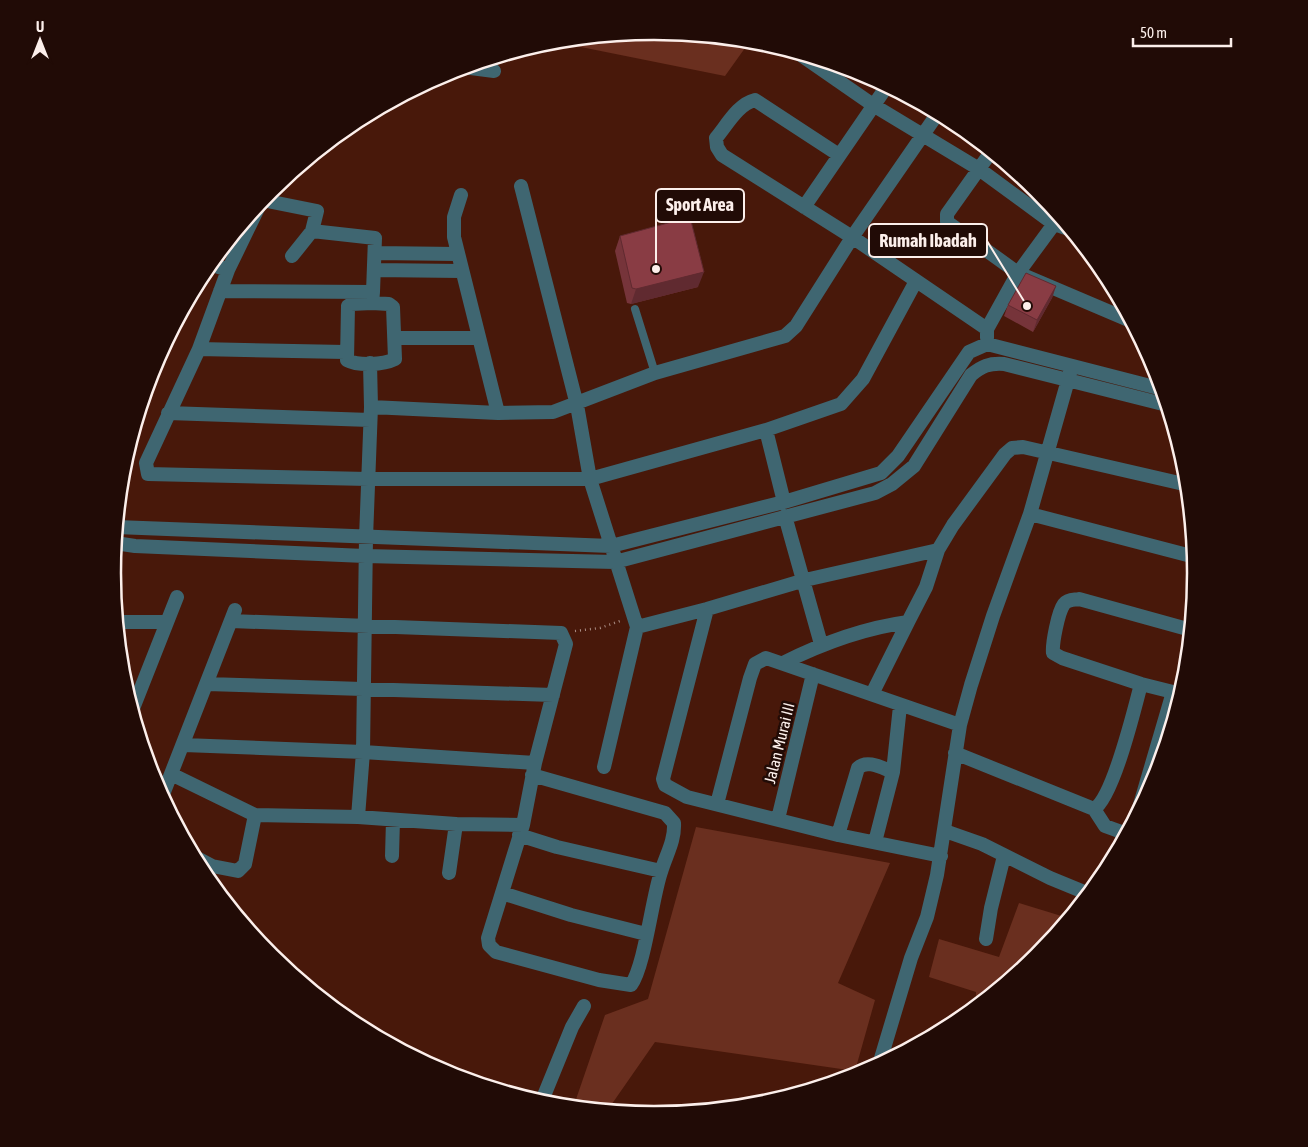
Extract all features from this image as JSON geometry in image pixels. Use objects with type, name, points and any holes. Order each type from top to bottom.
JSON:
[{"type":"street","points":[[480,69],[494,71]]},
{"type":"street","points":[[831,71],[873,105],[979,169],[1058,225]]},
{"type":"street","points":[[804,207],[882,92]]},
{"type":"street","points":[[839,155],[755,100],[748,102],[740,109],[716,138],[717,147],[722,156],[852,237],[987,329]]},
{"type":"street","points":[[168,413],[498,414],[554,412],[577,405],[655,373],[785,336],[796,326],[852,237],[934,119]]},
{"type":"street","points":[[988,157],[947,214],[946,221],[1018,273],[1121,317]]},
{"type":"street","points":[[521,186],[577,405],[590,480],[635,620],[604,767]]},
{"type":"street","points":[[461,195],[454,217],[457,254],[498,414]]},
{"type":"street","points":[[272,202],[315,210],[317,214],[312,231],[292,256]]},
{"type":"street","points":[[986,344],[987,329],[1018,273],[1054,224]]},
{"type":"street","points":[[249,227],[228,270],[199,349],[146,463],[148,474],[368,479],[590,480],[766,430],[841,404],[863,379],[916,281]]},
{"type":"street","points":[[312,231],[371,236],[375,238],[372,297]]},
{"type":"street","points":[[375,254],[457,254]]},
{"type":"street","points":[[218,267],[228,270]]},
{"type":"street","points":[[374,270],[461,271]]},
{"type":"street","points":[[220,291],[372,297],[389,304],[393,307],[395,338],[395,359],[390,362],[370,363],[350,362],[347,360],[345,352],[348,306],[372,297]]},
{"type":"street","points":[[395,338],[478,338]]},
{"type":"street","points":[[123,527],[611,546],[784,502],[881,473],[891,464],[969,352],[986,344],[1153,387]]},
{"type":"street","points":[[199,349],[345,352]]},
{"type":"street","points":[[358,817],[363,752],[365,556],[370,363]]},
{"type":"street","points":[[122,544],[365,556],[615,562],[875,493],[904,476],[914,466],[972,375],[980,367],[992,363],[1004,364],[1159,403]]},
{"type":"street","points":[[882,1056],[911,958],[927,917],[941,856],[960,726],[993,616],[1030,514],[1049,453],[1072,365]]},
{"type":"street","points":[[766,430],[784,502]]},
{"type":"street","points":[[872,694],[926,587],[938,550],[952,525],[1005,454],[1012,448],[1023,447],[1179,483]]},
{"type":"street","points":[[812,493],[818,507]]},
{"type":"street","points":[[1030,514],[1187,554]]},
{"type":"street","points":[[785,516],[805,580],[821,644]]},
{"type":"street","points":[[635,620],[707,609],[805,580],[938,550]]},
{"type":"street","points":[[136,700],[177,597]]},
{"type":"street","points":[[1174,692],[1141,684],[1054,653],[1052,645],[1064,604],[1071,600],[1079,600],[1184,628]]},
{"type":"street","points":[[707,609],[663,778],[665,785],[675,792],[717,804],[838,835],[941,856]]},
{"type":"street","points":[[166,788],[233,616],[365,626],[561,633],[566,644],[533,769],[521,830],[488,938],[489,945],[496,952],[599,980],[627,985],[634,980],[661,871],[673,841],[674,823],[665,813],[533,769],[363,752],[184,745]]},
{"type":"street","points":[[123,622],[167,622]]},
{"type":"street","points":[[783,663],[821,644],[885,625],[908,622]]},
{"type":"street","points":[[717,804],[750,678],[755,664],[766,658],[960,726]]},
{"type":"street","name":"Jalan Murai III","points":[[778,819],[813,674]]},
{"type":"street","points":[[207,684],[553,695]]},
{"type":"street","points":[[1094,809],[1101,802],[1117,768],[1141,684]]},
{"type":"street","points":[[875,842],[893,772],[900,706]]},
{"type":"street","points":[[955,753],[1094,809],[1105,826],[1120,832]]},
{"type":"street","points":[[838,835],[858,768],[868,764],[893,772]]},
{"type":"street","points":[[171,774],[255,815],[358,817],[521,830],[557,847],[661,871]]},
{"type":"street","points":[[206,863],[212,866],[238,871],[246,864],[255,815]]},
{"type":"street","points":[[392,856],[393,820]]},
{"type":"street","points":[[449,872],[456,824]]},
{"type":"street","points":[[945,832],[982,844],[1004,856],[1082,891]]},
{"type":"street","points":[[986,939],[991,908],[1004,856]]},
{"type":"street","points":[[502,893],[571,915],[646,934]]},
{"type":"street","points":[[544,1096],[572,1027],[584,1006]]},
{"type":"lane","points":[[635,309],[655,373]]},
{"type":"path","points":[[561,633],[600,628],[635,620]]},
{"type":"shaded area","points":[[654,40],[689,41],[745,48],[725,76],[576,46],[619,41]]},
{"type":"shaded area","points":[[696,827],[890,863],[838,983],[875,1000],[856,1067],[848,1070],[655,1042],[611,1105],[575,1101],[605,1015],[648,999]]},
{"type":"shaded area","points":[[1019,903],[1062,916],[1031,951],[1006,975],[976,999],[976,992],[929,977],[939,939],[999,957]]},
{"type":"building","points":[[690,217],[704,272],[636,289],[632,288],[620,236]]},
{"type":"building","points":[[1026,273],[1056,286],[1037,320],[1008,305]]},
{"type":"place","name":"Sport Area","points":[[656,269]]},
{"type":"place","name":"Rumah Ibadah","points":[[1027,306]]}]
